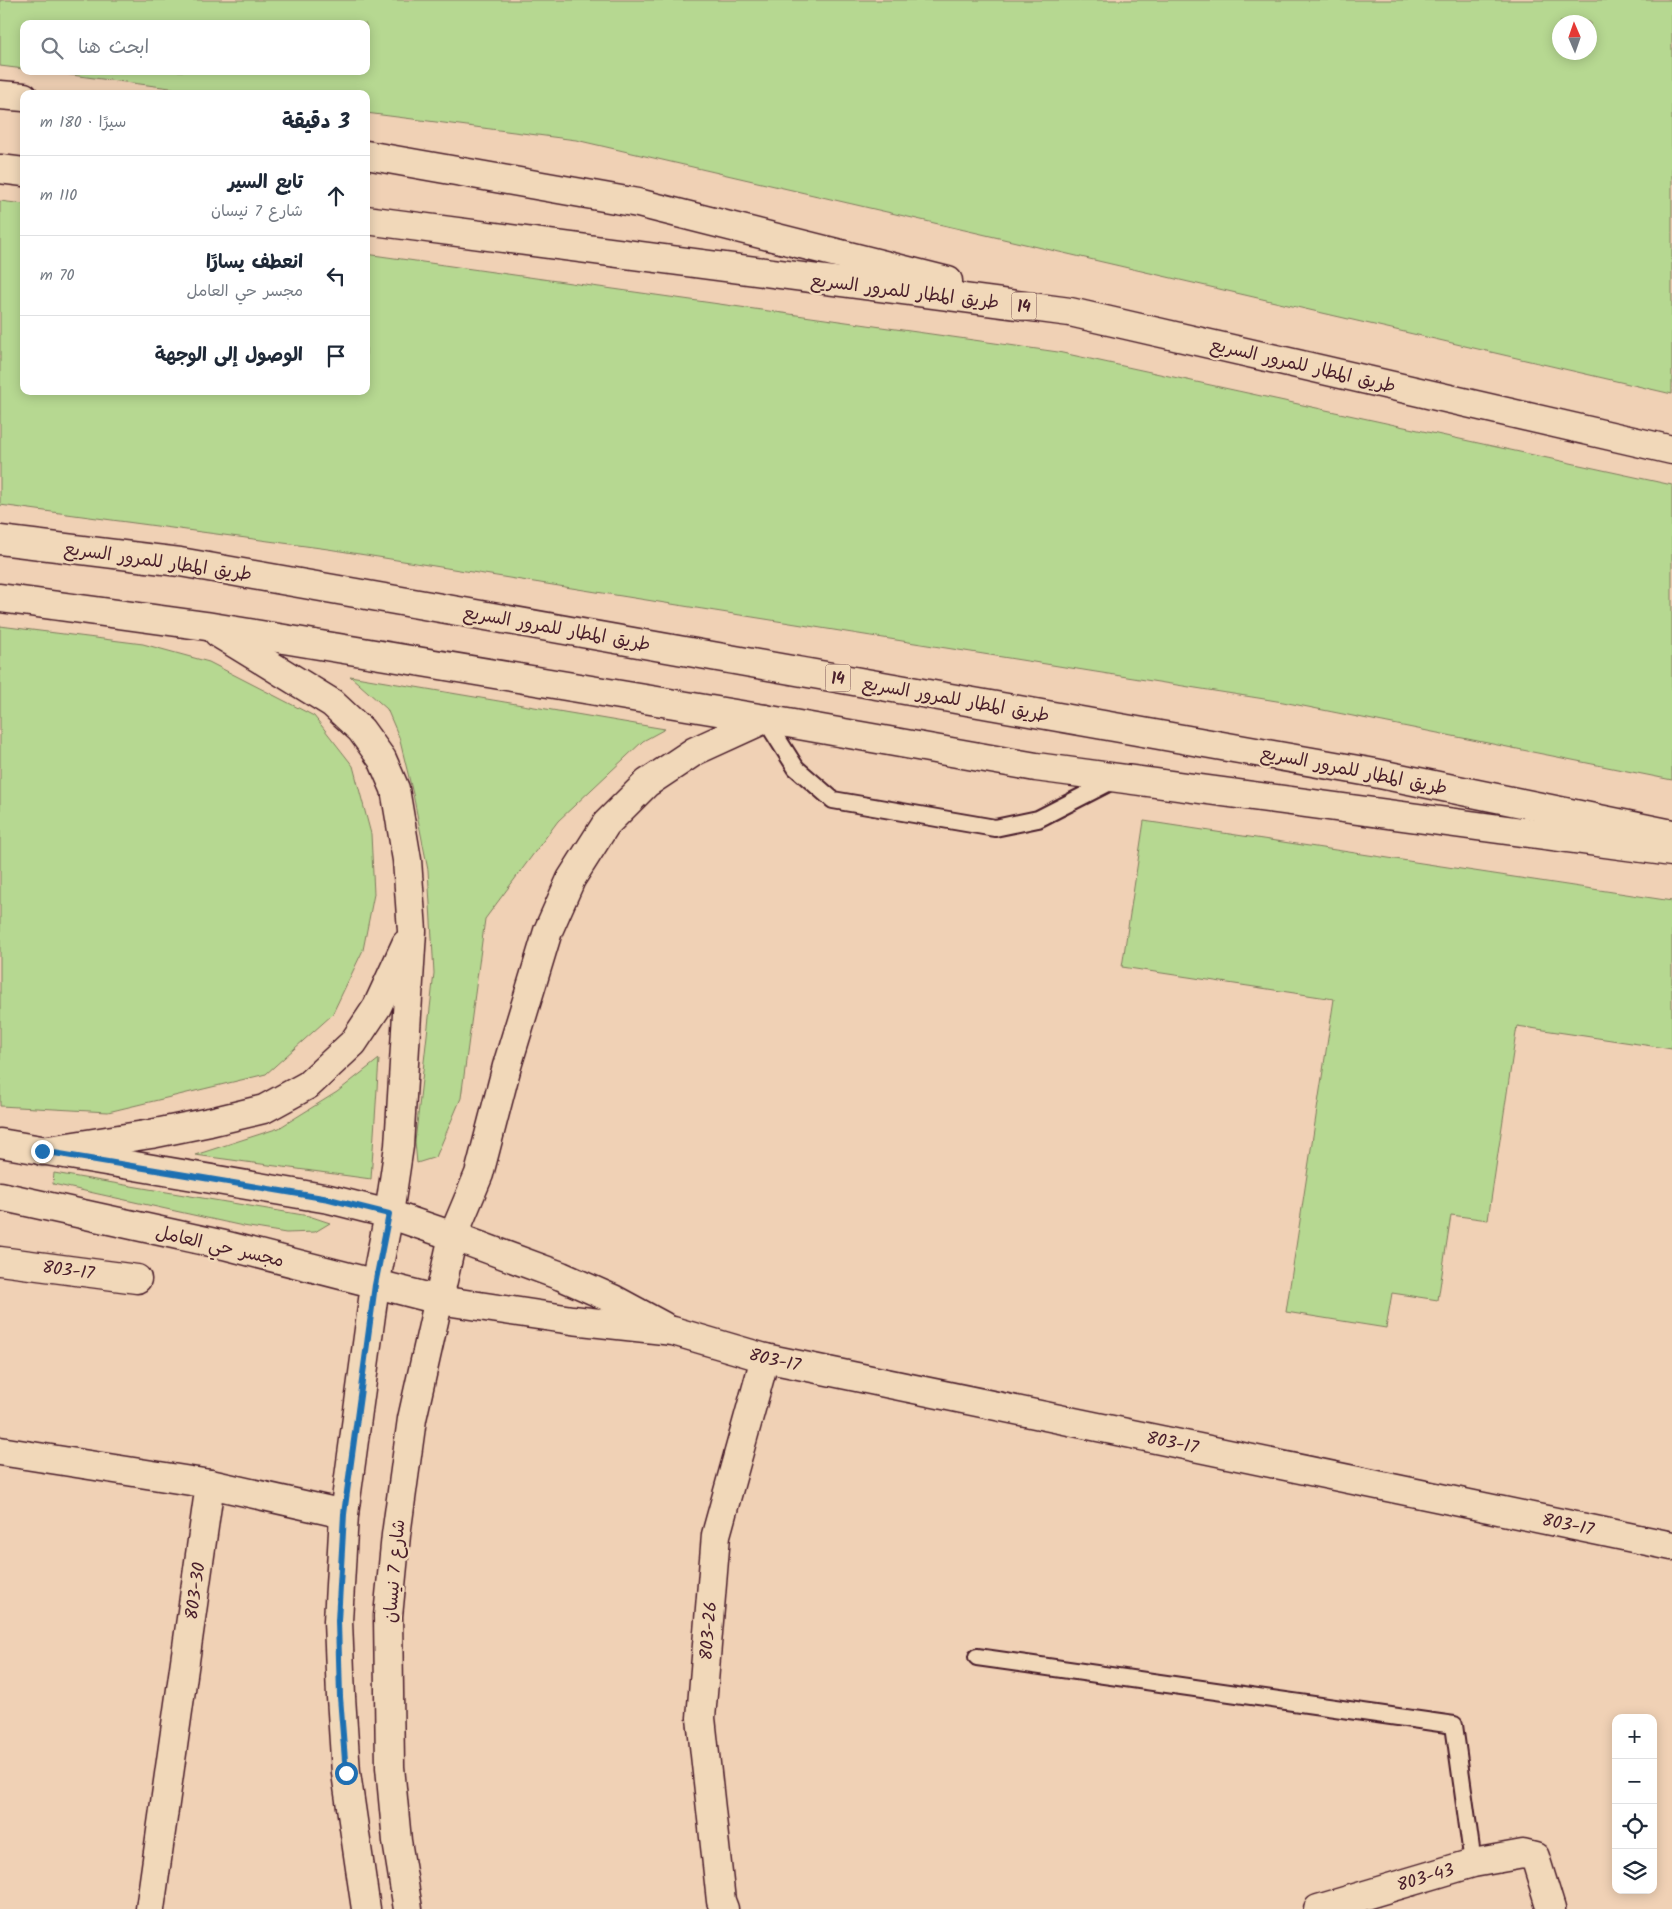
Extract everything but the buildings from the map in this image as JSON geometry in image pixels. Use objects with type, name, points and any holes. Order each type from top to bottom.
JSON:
[{"type":"main road","points":[[0,94],[20,97]]},
{"type":"main road","points":[[370,156],[638,203],[1070,312]]},
{"type":"main road","points":[[0,169],[20,172]]},
{"type":"main road","name":"طريق المطار للمرور السريع","points":[[370,221],[1070,312],[1672,450]]},
{"type":"main road","name":"طريق المطار للمرور السريع","points":[[0,540],[190,564],[1375,773],[1672,834]]},
{"type":"main road","points":[[0,598],[206,626],[765,719],[1036,767],[1672,852]]},
{"type":"main road","points":[[206,626],[332,703],[361,730],[382,759],[395,789],[406,851],[412,931],[400,1146],[375,1285],[344,1514],[338,1621],[340,1697],[346,1773],[366,1909]]},
{"type":"main road","name":"شارع 7 نيسان","points":[[408,1909],[397,1841],[390,1766],[388,1616],[396,1535],[412,1419],[453,1236],[478,1174],[507,1066],[548,931],[571,879],[606,824],[647,783],[695,751],[765,719]]},
{"type":"main road","points":[[42,1151],[151,1134],[264,1109],[308,1085],[358,1036],[377,1006],[412,931]]},
{"type":"main road","points":[[0,1143],[329,1199],[389,1214],[453,1236]]},
{"type":"main road","name":"مجسر حي العامل","points":[[0,1196],[224,1245],[439,1300]]},
{"type":"main road","name":"803-17","points":[[453,1236],[561,1276],[613,1299],[673,1331]]},
{"type":"main road","name":"803-17","points":[[0,1260],[137,1279]]},
{"type":"main road","name":"803-17","points":[[439,1300],[572,1320],[673,1331],[765,1358],[1672,1546]]},
{"type":"main road","name":"803-26","points":[[724,1909],[721,1901],[701,1718],[716,1535],[765,1358]]},
{"type":"main road","points":[[0,1451],[210,1484],[344,1514]]},
{"type":"main road","name":"803-30","points":[[150,1909],[210,1484]]},
{"type":"main road","name":"803-43","points":[[1318,1909],[1473,1863],[1523,1854],[1535,1857],[1551,1909]]},
{"type":"lane","points":[[765,719],[796,768],[833,800],[995,828],[1038,819],[1118,778]]},
{"type":"lane","points":[[977,1656],[1454,1725],[1473,1863]]},
{"type":"green space","points":[[0,0],[1672,0],[1672,394],[576,140],[370,114],[370,90],[186,90],[71,75],[370,75],[370,20],[20,20],[20,68],[0,66]]},
{"type":"green space","points":[[0,201],[20,204],[20,395],[370,395],[370,255],[1058,352],[1672,485],[1672,780],[1283,702],[328,549],[0,505]]},
{"type":"green space","points":[[0,626],[143,644],[209,662],[314,716],[353,766],[371,834],[374,894],[363,950],[332,1015],[266,1074],[108,1112],[0,1106]]},
{"type":"green space","points":[[350,676],[665,729],[643,741],[558,821],[485,919],[461,1098],[436,1157],[417,1163],[415,1142],[434,973],[428,870],[413,794],[399,737],[387,709]]},
{"type":"green space","points":[[1144,821],[1672,901],[1672,1049],[1517,1026],[1488,1220],[1451,1215],[1438,1300],[1392,1293],[1386,1328],[1286,1312],[1334,999],[1122,967]]},
{"type":"green space","points":[[379,1059],[371,1179],[195,1155],[279,1128],[337,1092]]},
{"type":"green space","points":[[54,1173],[309,1216],[330,1223],[315,1232],[286,1233],[243,1226],[53,1184]]},
{"type":"route","points":[[42,1151],[329,1199],[389,1214],[375,1285],[344,1514],[338,1621],[340,1697],[346,1773]]}]
